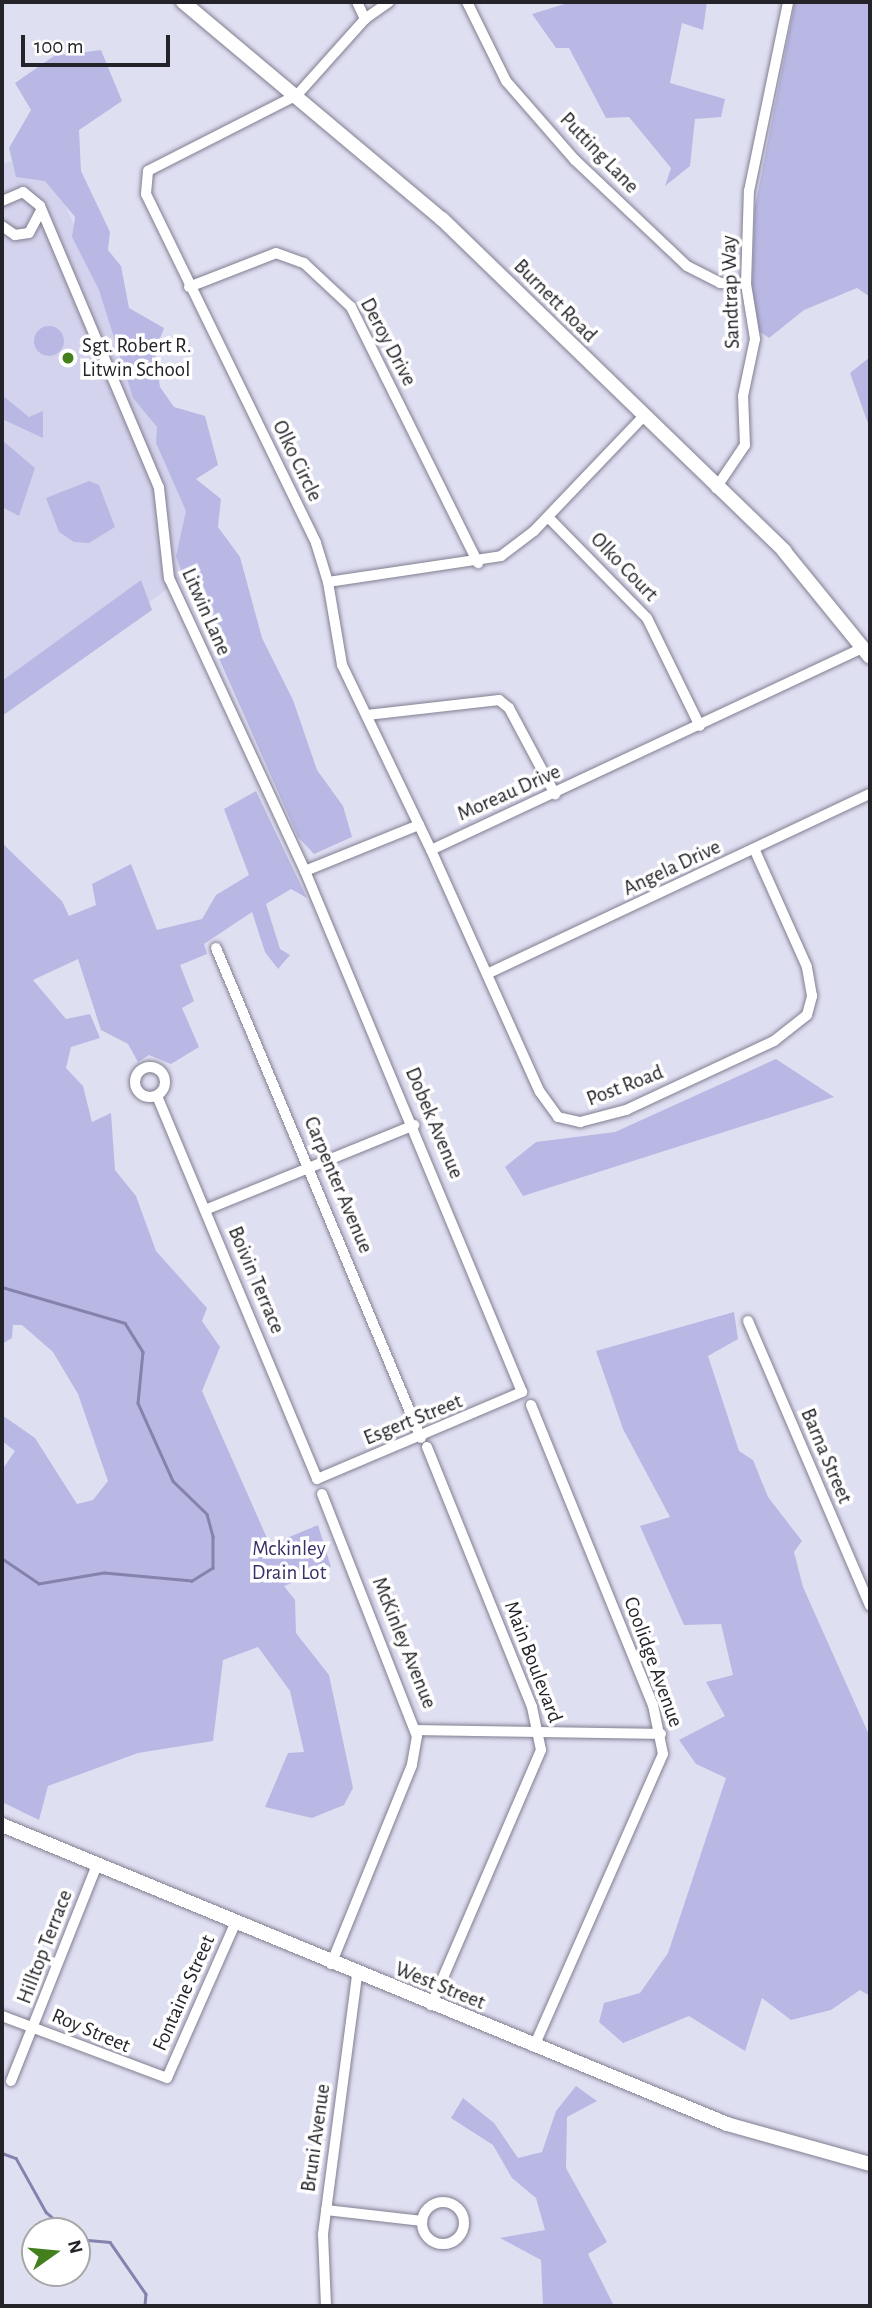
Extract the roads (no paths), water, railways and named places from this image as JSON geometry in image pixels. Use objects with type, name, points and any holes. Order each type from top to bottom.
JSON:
[{"type":"main road","name":"Burnett Road","points":[[183,2],[442,219],[797,565],[867,653]]},
{"type":"main road","name":"West Street","points":[[2,1825],[331,1964],[727,2124],[870,2164]]},
{"type":"street","points":[[357,2],[365,19]]},
{"type":"street","points":[[297,95],[365,19],[389,2]]},
{"type":"street","name":"Putting Lane","points":[[467,2],[506,81],[575,160],[687,266],[720,283],[746,284]]},
{"type":"street","name":"Sandtrap Way","points":[[716,488],[745,445],[743,396],[755,339],[746,284],[749,191],[788,2]]},
{"type":"street","name":"Olko Circle","points":[[297,95],[148,172],[146,194],[316,543],[328,582]]},
{"type":"street","points":[[2,226],[15,235],[29,233],[41,210],[26,193],[3,196]]},
{"type":"street","name":"Litwin Lane","points":[[41,210],[159,488],[169,579],[305,871]]},
{"type":"street","name":"Deroy Drive","points":[[189,287],[276,253],[304,263],[351,307],[478,563]]},
{"type":"street","points":[[431,849],[342,664],[328,582],[478,563],[501,556],[548,517],[643,417]]},
{"type":"street","name":"Olko Court","points":[[548,517],[647,618],[701,726]]},
{"type":"street","name":"Moreau Drive","points":[[431,849],[867,653]]},
{"type":"street","points":[[367,715],[499,700],[509,708],[555,794]]},
{"type":"street","name":"Angela Drive","points":[[489,974],[755,851],[870,794]]},
{"type":"street","points":[[305,871],[419,825]]},
{"type":"street","name":"Post Road","points":[[431,849],[540,1092],[558,1116],[586,1121],[645,1102],[791,1032],[810,1009],[807,967],[755,851]]},
{"type":"street","name":"Dobek Avenue","points":[[305,871],[414,1125],[522,1392]]},
{"type":"street","name":"Carpenter Avenue","points":[[216,948],[424,1442]]},
{"type":"street","name":"Boivin Terrace","points":[[157,1096],[317,1479]]},
{"type":"street","points":[[205,1210],[414,1125]]},
{"type":"street","name":"Barna Street","points":[[748,1321],[870,1606]]},
{"type":"street","name":"Esgert Street","points":[[317,1479],[424,1442],[522,1392]]},
{"type":"street","name":"Coolidge Avenue","points":[[530,1405],[661,1734],[661,1763],[534,2047]]},
{"type":"street","name":"Main Boulevard","points":[[424,1442],[539,1728],[537,1765],[431,2005]]},
{"type":"street","name":"McKinley Avenue","points":[[322,1494],[417,1730],[412,1765],[331,1964]]},
{"type":"street","points":[[417,1730],[539,1728],[661,1734]]},
{"type":"street","name":"Hilltop Terrace","points":[[11,2081],[97,1865]]},
{"type":"street","name":"Fontaine Street","points":[[167,2078],[235,1924]]},
{"type":"street","name":"Bruni Avenue","points":[[326,2306],[326,2210],[358,1975]]},
{"type":"street","name":"Roy Street","points":[[2,2016],[167,2078]]},
{"type":"street","points":[[446,2202],[461,2210],[465,2227],[456,2241],[441,2245],[427,2236],[422,2221],[430,2206],[446,2202]]},
{"type":"street","points":[[326,2210],[422,2221]]},
{"type":"waterway","points":[[2,1287],[125,1323],[143,1352],[138,1403],[173,1481],[207,1514],[213,1537],[213,1568],[192,1581],[104,1573],[39,1584],[2,1559]]},
{"type":"waterway","points":[[2,2153],[16,2158],[46,2212],[52,2217]]},
{"type":"waterway","points":[[91,2240],[110,2242],[146,2294],[145,2306]]},
{"type":"place","name":"Sgt. Robert R. Litwin School","points":[[68,358]]},
{"type":"park label","name":"Mckinley Drain Lot","points":[[289,1561]]}]
